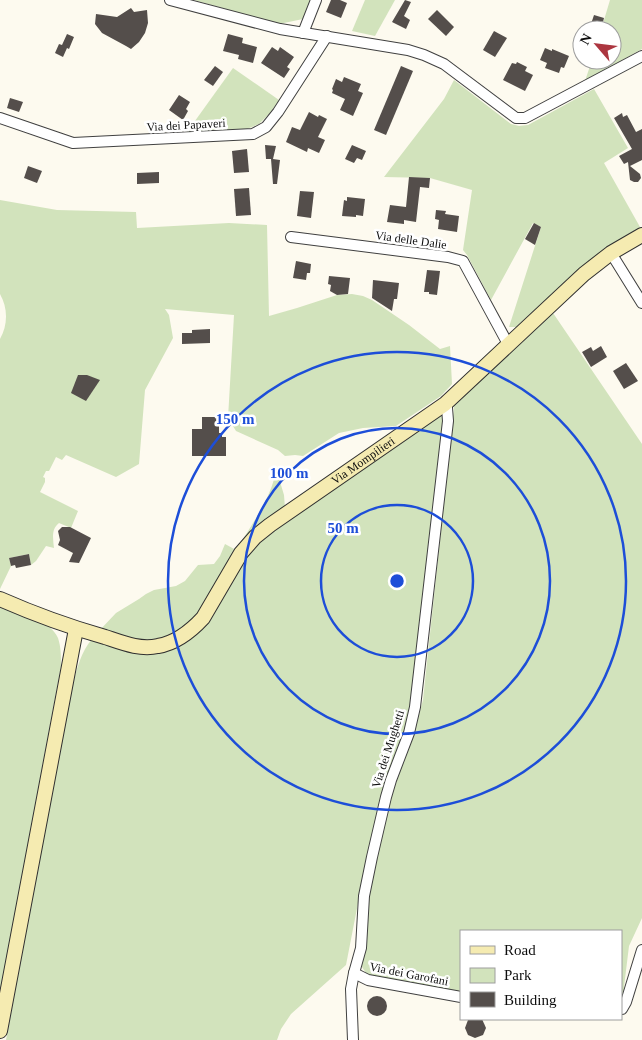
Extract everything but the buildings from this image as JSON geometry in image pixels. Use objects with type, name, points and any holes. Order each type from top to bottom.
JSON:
[{"type":"street","points":[[170,0],[280,29],[408,50],[424,55],[444,64],[516,118],[525,118],[642,56]]},
{"type":"street","points":[[303,33],[316,0]]},
{"type":"street","name":"Via dei Papaveri","points":[[0,118],[74,143],[253,134],[266,127],[278,112],[327,36]]},
{"type":"street","name":"Via Mompilieri","points":[[0,599],[76,629],[139,647],[150,648],[160,646],[178,639],[196,626],[203,618],[241,553],[255,537],[445,404],[584,274],[611,253],[642,235]]},
{"type":"street","name":"Via delle Dalie","points":[[291,237],[448,257],[463,261],[508,344]]},
{"type":"street","points":[[611,253],[642,303]]},
{"type":"street","name":"Via dei Mughetti","points":[[353,1040],[351,989],[361,948],[364,896],[391,780],[409,733],[414,707],[448,421],[445,404]]},
{"type":"street","points":[[0,1031],[76,629]]},
{"type":"street","points":[[622,1009],[626,1002],[642,950]]},
{"type":"street","name":"Via dei Garofani","points":[[354,973],[368,980],[460,997]]},
{"type":"green space","points":[[194,0],[311,0],[303,19],[279,24]]},
{"type":"green space","points":[[365,0],[395,0],[375,36],[352,31]]},
{"type":"green space","points":[[610,0],[642,0],[642,49],[622,60],[622,20],[604,20]]},
{"type":"green space","points":[[233,68],[279,100],[271,112],[259,124],[247,129],[187,132]]},
{"type":"green space","points":[[589,70],[605,70],[585,81]]},
{"type":"green space","points":[[454,80],[511,124],[519,126],[528,125],[594,89],[628,148],[604,163],[640,227],[579,269],[516,327],[509,327],[541,227],[533,223],[491,300],[463,250],[472,190],[430,178],[384,177],[444,99]]},
{"type":"green space","points":[[0,200],[57,210],[136,212],[137,228],[229,223],[267,225],[269,316],[337,295],[352,294],[363,296],[409,325],[440,349],[450,346],[452,384],[441,396],[396,426],[363,428],[339,433],[303,456],[285,456],[278,450],[236,431],[228,418],[234,315],[165,309],[169,315],[173,338],[145,390],[139,464],[116,477],[66,455],[62,460],[56,457],[49,471],[46,471],[43,477],[45,482],[40,492],[78,511],[71,528],[59,523],[56,525],[53,538],[54,548],[46,546],[31,565],[29,554],[9,558],[11,566],[0,589],[0,339],[6,322],[6,311],[0,294]]},
{"type":"green space","points":[[551,310],[642,444],[642,918],[629,946],[622,1000],[622,930],[460,930],[460,993],[372,977],[362,967],[367,943],[368,899],[392,790],[413,736],[423,700],[455,398]]},
{"type":"green space","points":[[442,414],[444,421],[410,708],[359,898],[346,965],[291,1014],[281,1029],[277,1040],[6,1040],[73,684],[80,660],[88,644],[92,639],[176,646],[248,551],[275,527],[345,482]]},
{"type":"green space","points":[[275,473],[278,475],[284,495],[285,508],[240,544],[266,500]]},
{"type":"green space","points":[[225,544],[236,550],[194,620],[169,639],[145,643],[99,631],[116,613],[146,594],[154,590],[176,586],[185,581],[198,565],[214,564]]},
{"type":"green space","points":[[0,604],[41,621],[54,632],[60,645],[61,666],[0,992]]}]
